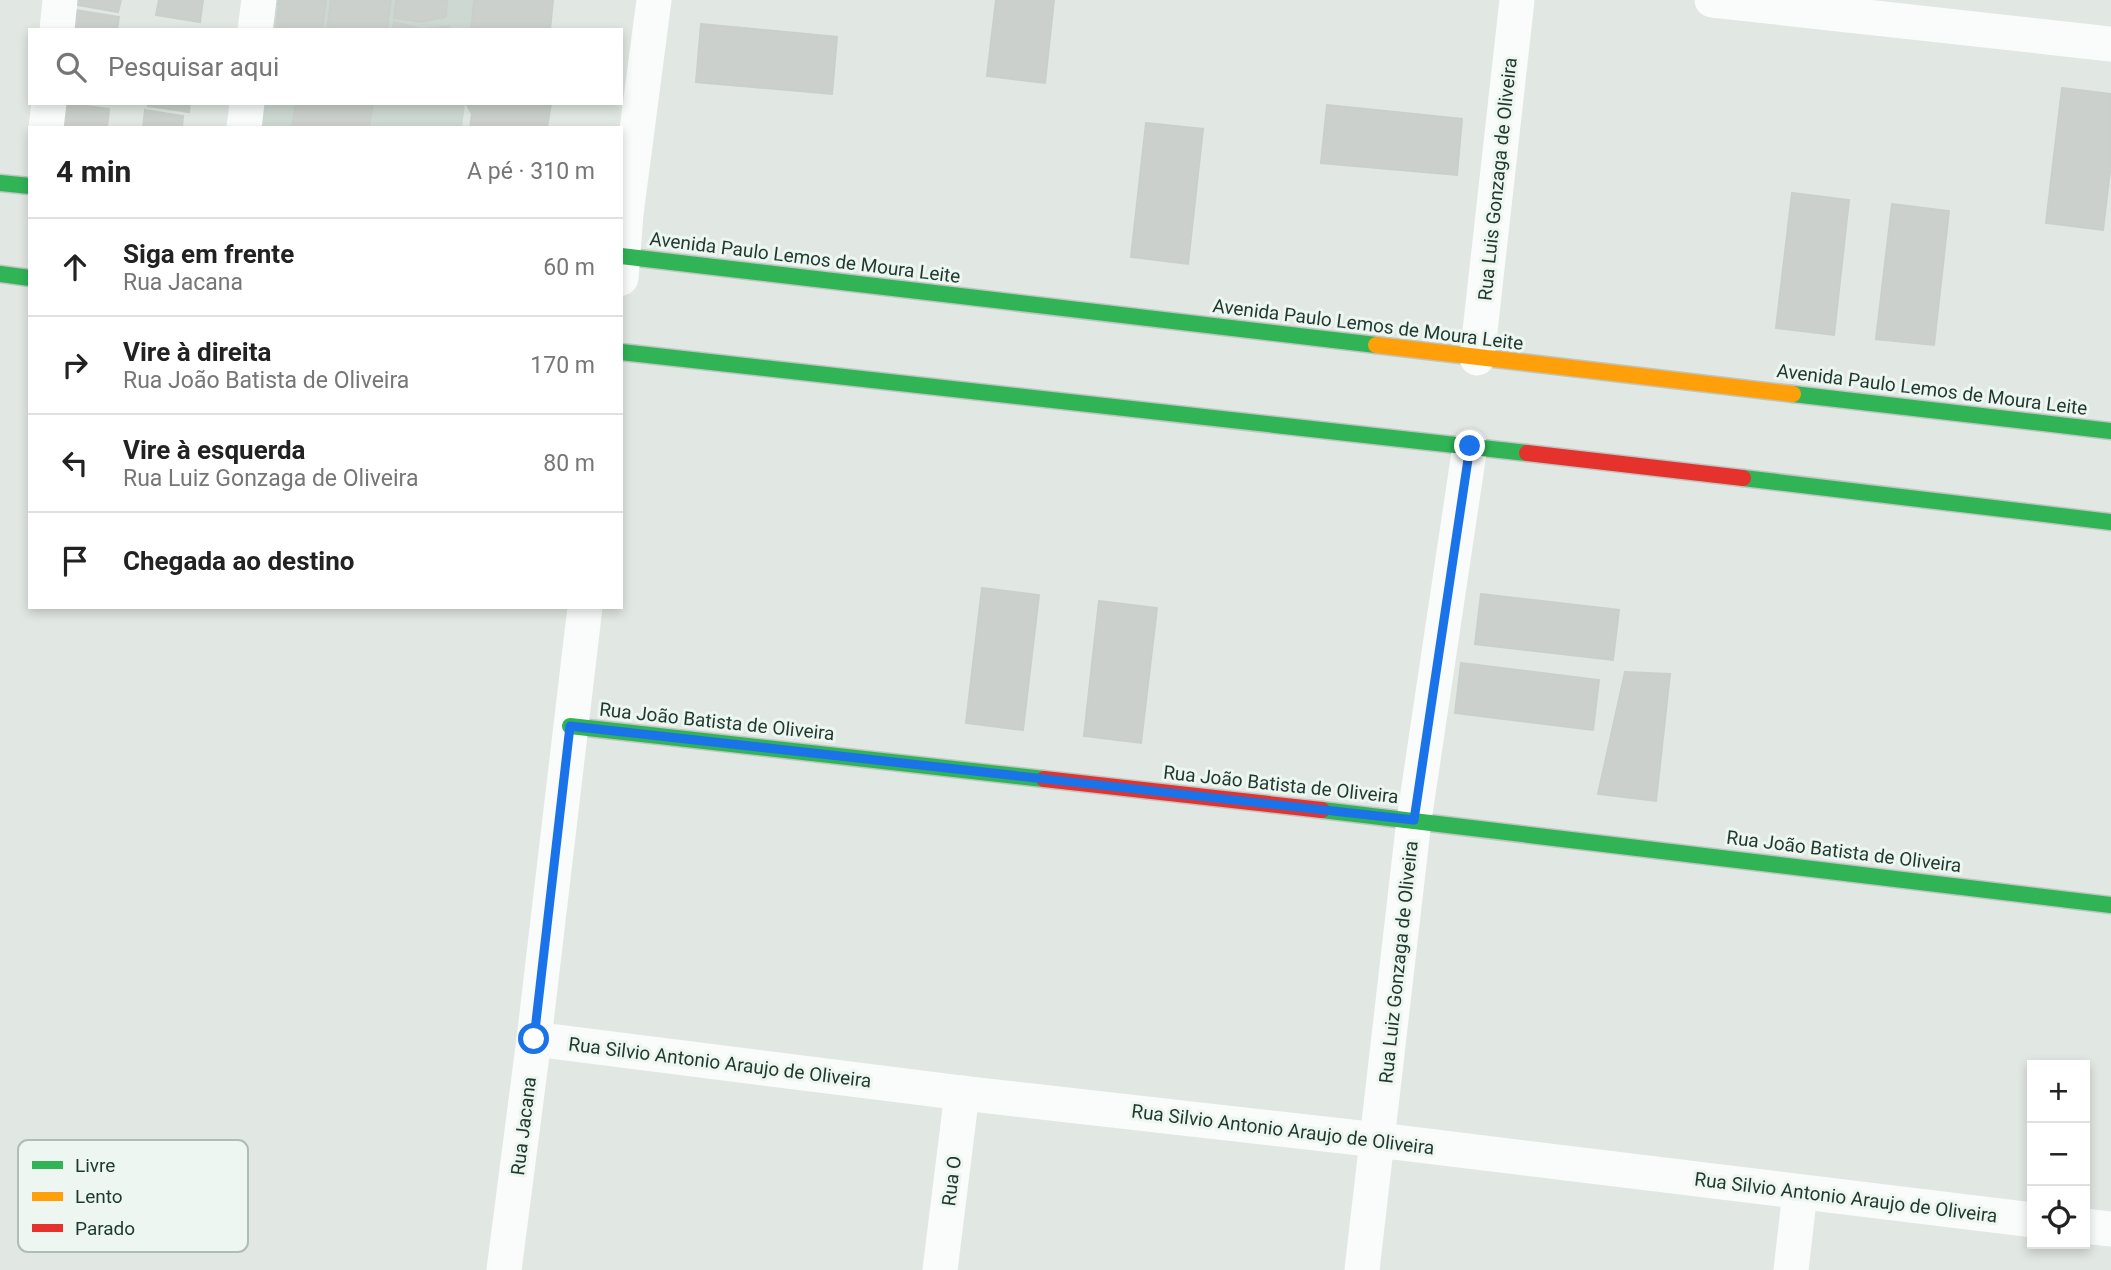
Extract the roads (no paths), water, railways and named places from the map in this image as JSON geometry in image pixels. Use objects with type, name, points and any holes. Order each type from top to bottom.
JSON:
[{"type":"street","points":[[57,28],[60,0]]},
{"type":"street","points":[[256,28],[259,0]]},
{"type":"street","points":[[623,251],[654,0]]},
{"type":"street","name":"Rua Luis Gonzaga de Oliveira","points":[[1477,358],[1517,0]]},
{"type":"street","points":[[1712,0],[2111,44]]},
{"type":"street","points":[[46,126],[48,105]]},
{"type":"street","points":[[244,126],[247,105]]},
{"type":"street","points":[[0,183],[28,186]]},
{"type":"street","name":"Avenida Paulo Lemos de Moura Leite","points":[[623,263],[2111,431]]},
{"type":"street","points":[[0,274],[28,278]]},
{"type":"street","points":[[623,352],[1470,446],[2111,522]]},
{"type":"street","name":"Rua Luiz Gonzaga de Oliveira","points":[[1362,1270],[1414,820],[1470,446]]},
{"type":"street","name":"Rua Jacana","points":[[504,1270],[585,609]]},
{"type":"street","name":"Rua João Batista de Oliveira","points":[[570,726],[1414,820],[2111,905]]},
{"type":"street","name":"Rua Silvio Antonio Araujo de Oliveira","points":[[534,1039],[962,1093],[1378,1140],[2027,1219]]},
{"type":"street","name":"Rua O","points":[[940,1270],[962,1093]]},
{"type":"street","points":[[1791,1270],[1800,1192]]},
{"type":"street","points":[[2090,1227],[2111,1229]]}]
